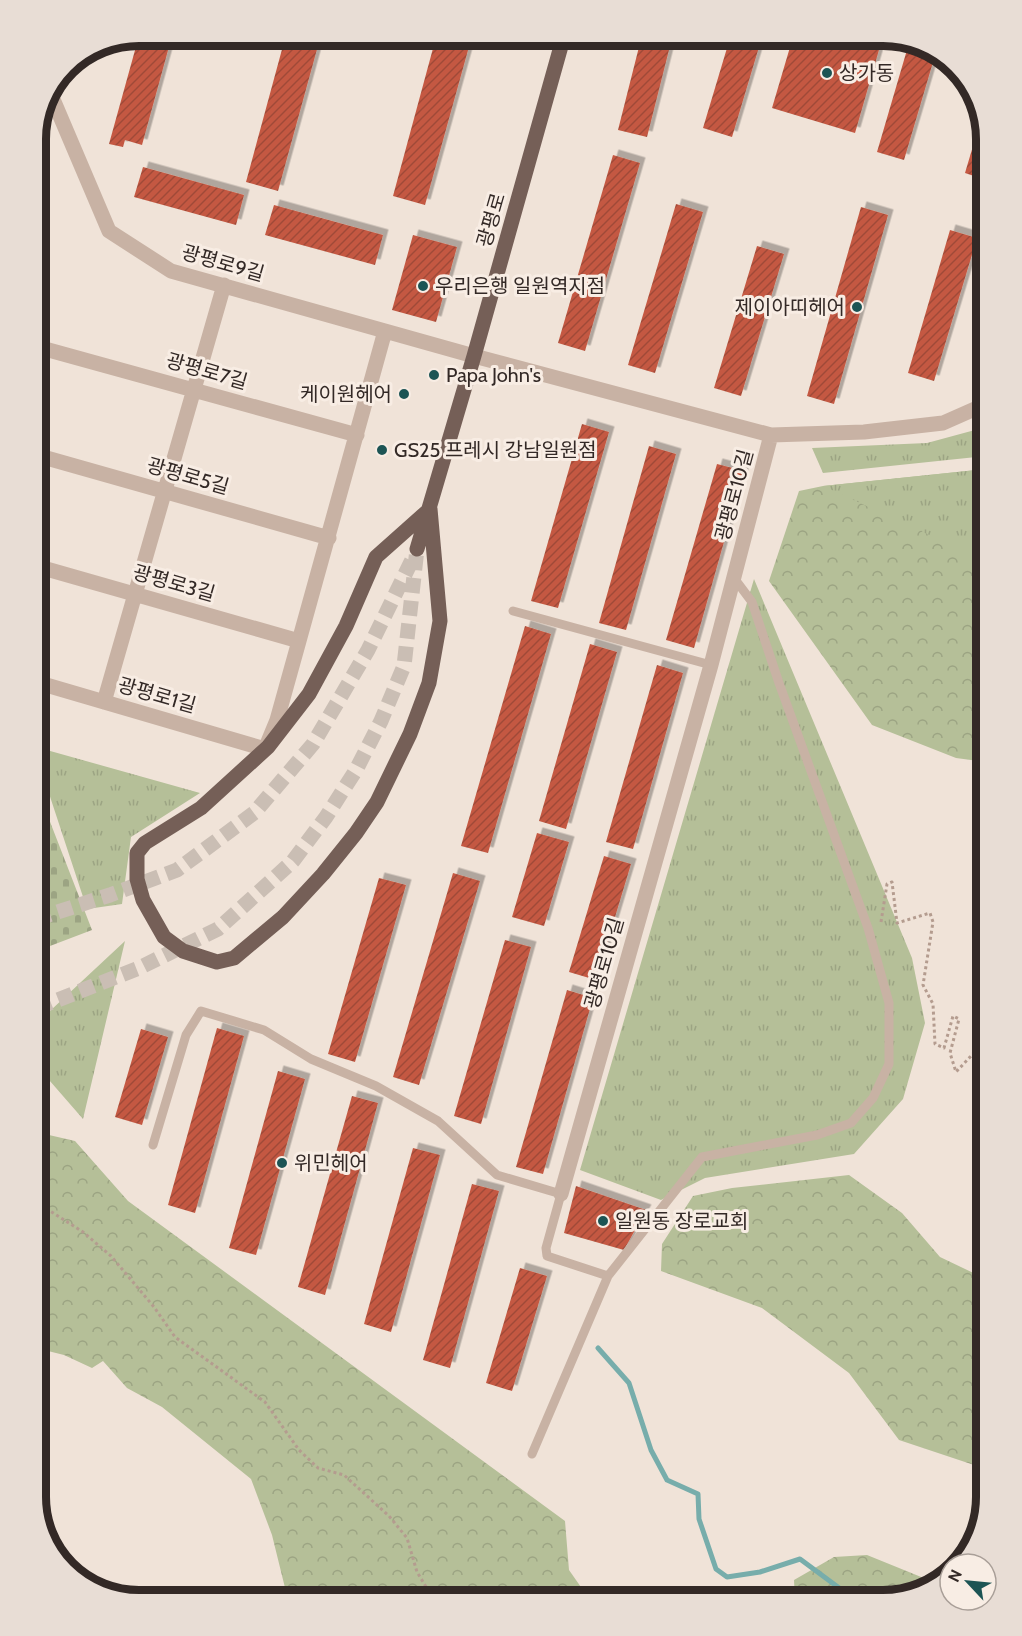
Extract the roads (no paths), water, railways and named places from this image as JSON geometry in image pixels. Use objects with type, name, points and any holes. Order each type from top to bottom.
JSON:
[{"type":"main road","name":"광평로","points":[[417,549],[561,47]]},
{"type":"main road","points":[[430,509],[440,621],[429,683],[410,734],[377,802],[356,833],[284,917],[234,958],[217,962],[183,951],[164,937],[143,900],[137,879],[137,853],[145,843],[201,808],[268,747],[309,694],[346,626],[376,557],[430,509]]},
{"type":"street","name":"광평로9길","points":[[54,103],[109,231],[171,271],[474,356]]},
{"type":"street","points":[[104,702],[224,285]]},
{"type":"street","points":[[300,641],[385,332]]},
{"type":"street","name":"광평로7길","points":[[47,349],[357,435]]},
{"type":"street","name":"광평로10길","points":[[474,356],[771,435],[864,432],[943,423],[976,408]]},
{"type":"street","name":"광평로10길","points":[[561,1194],[711,664],[771,435]]},
{"type":"street","name":"광평로5길","points":[[47,458],[329,538]]},
{"type":"street","name":"광평로3길","points":[[47,569],[300,641]]},
{"type":"street","name":"광평로1길","points":[[47,685],[265,749],[277,720],[300,641]]},
{"type":"lane","points":[[532,1454],[608,1276],[702,1157],[817,1135],[851,1122],[873,1098],[889,1064],[890,1003],[868,928],[752,602],[734,579]]},
{"type":"lane","points":[[513,611],[711,664]]},
{"type":"lane","points":[[153,1145],[186,1035],[201,1011],[264,1030],[311,1059],[376,1086],[438,1121],[497,1175],[561,1194]]},
{"type":"lane","name":"광평로10길","points":[[561,1194],[546,1248],[547,1256],[608,1276]]},
{"type":"waterway","points":[[598,1348],[629,1383],[651,1450],[667,1480],[698,1494],[699,1519],[716,1569],[727,1577],[760,1572],[800,1559],[842,1590]]},
{"type":"tunnel","points":[[46,1003],[139,968],[218,929],[293,861],[326,817],[356,770],[381,721],[404,666],[417,549]]},
{"type":"tunnel","points":[[46,916],[177,870],[254,813],[313,744],[368,650],[412,560]]},
{"type":"place","name":"상가동","points":[[827,73]]},
{"type":"place","name":"우리은행 일원역지점","points":[[423,286]]},
{"type":"place","name":"제이아띠헤어","points":[[857,307]]},
{"type":"place","name":"Papa John's","points":[[434,375]]},
{"type":"place","name":"케이원헤어","points":[[404,394]]},
{"type":"place","name":"GS25 프레시 강남일원점","points":[[382,450]]},
{"type":"place","name":"위민헤어","points":[[282,1163]]},
{"type":"place","name":"일원동 장로교회","points":[[603,1221]]}]
